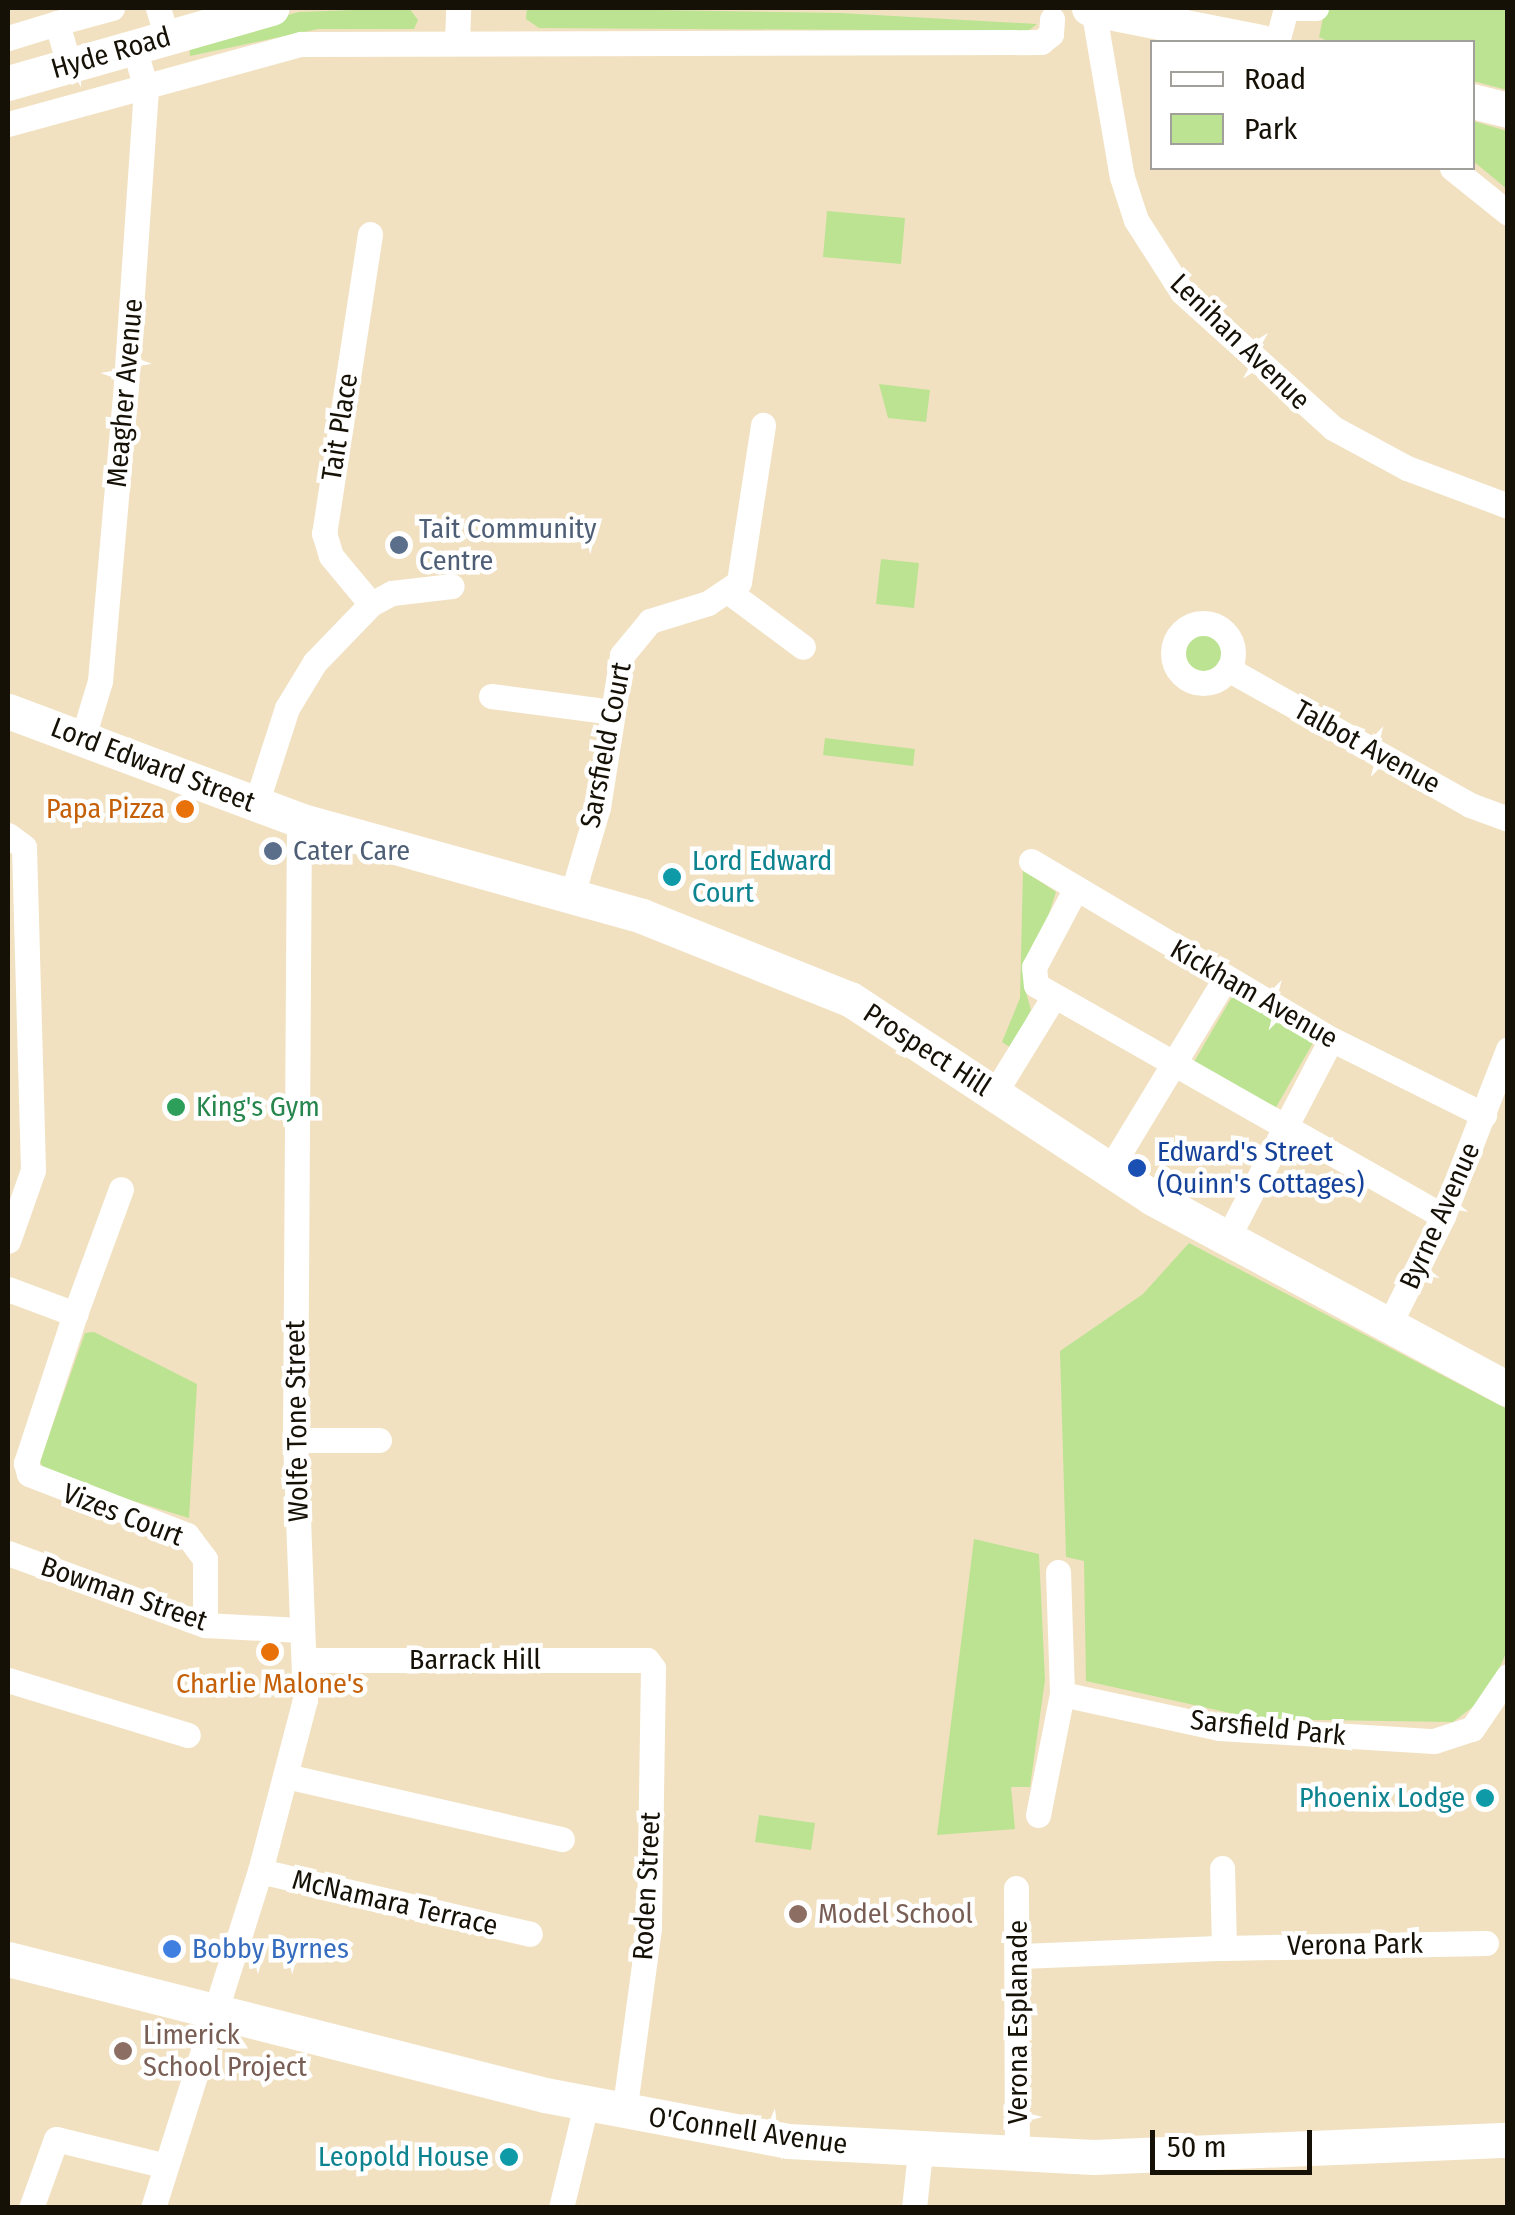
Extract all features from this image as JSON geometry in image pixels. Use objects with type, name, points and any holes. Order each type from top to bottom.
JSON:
[{"type":"main road","name":"Hyde Road","points":[[8,83],[70,65],[153,31],[272,8]]},
{"type":"main road","points":[[1091,8],[1251,40]]},
{"type":"main road","points":[[1475,102],[1508,110]]},
{"type":"main road","name":"Lord Edward Street","points":[[8,711],[299,820]]},
{"type":"main road","name":"Prospect Hill","points":[[299,820],[572,895],[850,1000],[1108,1172],[1227,1240],[1508,1389]]},
{"type":"main road","name":"O'Connell Avenue","points":[[8,1958],[586,2105],[788,2140],[1017,2156],[1508,2140]]},
{"type":"street","points":[[8,38],[112,8]]},
{"type":"street","points":[[457,43],[458,8]]},
{"type":"street","name":"Lenihan Avenue","points":[[1091,8],[1122,177],[1155,257],[1182,292],[1332,428],[1407,468],[1508,506]]},
{"type":"street","points":[[1277,40],[1286,8],[1316,8]]},
{"type":"street","points":[[8,124],[301,44],[1041,42],[1051,34],[1052,19]]},
{"type":"street","points":[[57,23],[70,65]]},
{"type":"street","name":"Meagher Avenue","points":[[83,737],[100,681],[153,31]]},
{"type":"street","points":[[1454,170],[1508,213]]},
{"type":"street","name":"Tait Place","points":[[370,234],[324,533],[330,556],[371,604]]},
{"type":"street","points":[[763,425],[743,571],[729,592],[803,647]]},
{"type":"street","points":[[256,804],[288,708],[316,662],[371,604],[392,593],[452,586]]},
{"type":"street","name":"Sarsfield Court","points":[[572,895],[598,806],[622,655],[641,627],[729,592]]},
{"type":"street","name":"Talbot Avenue","points":[[1228,669],[1483,812],[1508,819]]},
{"type":"street","points":[[491,696],[612,712]]},
{"type":"street","name":"Wolfe Tone Street","points":[[153,2208],[213,2008],[260,1871],[305,1700],[295,1440],[299,820]]},
{"type":"street","points":[[8,835],[24,847],[19,1078],[34,1170],[8,1242]]},
{"type":"street","name":"Kickham Avenue","points":[[1031,861],[1331,1039],[1484,1114]]},
{"type":"street","points":[[1075,890],[1034,967],[1036,985],[1443,1216]]},
{"type":"street","points":[[1108,1172],[1226,979]]},
{"type":"street","points":[[994,1094],[1054,996]]},
{"type":"street","points":[[1227,1240],[1331,1039]]},
{"type":"street","name":"Byrne Avenue","points":[[1389,1325],[1443,1216],[1508,1049]]},
{"type":"street","name":"Vizes Court","points":[[121,1188],[18,1480],[187,1535],[205,1560],[205,1626]]},
{"type":"street","points":[[8,1289],[75,1314]]},
{"type":"street","points":[[295,1440],[379,1440]]},
{"type":"street","name":"Bowman Street","points":[[8,1552],[205,1626],[301,1630]]},
{"type":"street","points":[[1038,1815],[1062,1694],[1058,1572]]},
{"type":"street","name":"Barrack Hill","points":[[304,1660],[647,1660]]},
{"type":"street","name":"Roden Street","points":[[624,2112],[648,1928],[653,1668],[647,1660]]},
{"type":"street","name":"Sarsfield Park","points":[[1062,1694],[1218,1728],[1434,1741],[1472,1728],[1508,1676]]},
{"type":"street","points":[[8,1680],[188,1735]]},
{"type":"street","points":[[286,1776],[562,1839]]},
{"type":"street","points":[[1222,1868],[1224,1948]]},
{"type":"street","name":"McNamara Terrace","points":[[260,1871],[530,1934]]},
{"type":"street","name":"Verona Esplanade","points":[[1016,1888],[1022,1956],[1017,2156]]},
{"type":"street","name":"Verona Park","points":[[1022,1956],[1486,1943]]},
{"type":"street","points":[[561,2208],[586,2105]]},
{"type":"street","points":[[31,2208],[56,2139],[166,2166]]},
{"type":"street","points":[[914,2208],[920,2152]]},
{"type":"green space","points":[[409,8],[418,20],[414,29],[318,29],[190,56],[189,41],[299,12]]},
{"type":"green space","points":[[527,8],[840,13],[1037,24],[1028,31],[539,28],[526,19]]},
{"type":"green space","points":[[1325,8],[1508,8],[1507,90],[1475,82],[1475,40],[1319,37]]},
{"type":"green space","points":[[1475,122],[1507,131],[1507,189],[1475,163]]},
{"type":"green space","points":[[827,211],[905,218],[901,264],[823,257]]},
{"type":"green space","points":[[879,384],[930,390],[926,422],[888,418]]},
{"type":"green space","points":[[881,559],[919,563],[914,608],[876,604]]},
{"type":"green space","points":[[1202,633],[1216,639],[1222,653],[1216,667],[1202,673],[1188,667],[1182,653],[1188,639]]},
{"type":"green space","points":[[825,738],[915,749],[913,766],[823,755]]},
{"type":"green space","points":[[1023,870],[1056,892],[1025,989],[1031,1010],[1011,1048],[1002,1042],[1020,998]]},
{"type":"green space","points":[[1233,995],[1314,1041],[1275,1109],[1194,1062]]},
{"type":"green space","points":[[1189,1243],[1507,1409],[1507,1651],[1487,1696],[1453,1722],[1257,1719],[1086,1681],[1084,1561],[1066,1557],[1060,1351],[1143,1294]]},
{"type":"green space","points":[[94,1332],[197,1384],[189,1518],[45,1474],[40,1461],[85,1333]]},
{"type":"green space","points":[[974,1539],[1039,1554],[1045,1680],[1030,1787],[1011,1787],[1015,1829],[937,1835]]},
{"type":"green space","points":[[759,1815],[815,1823],[811,1850],[755,1842]]},
{"type":"place","name":"Tait Community Centre","points":[[399,545]]},
{"type":"place","name":"Papa Pizza","points":[[185,809]]},
{"type":"place","name":"Cater Care","points":[[273,851]]},
{"type":"place","name":"Lord Edward Court","points":[[672,877]]},
{"type":"place","name":"King's Gym","points":[[176,1107]]},
{"type":"place","name":"Edward's Street (Quinn's Cottages)","points":[[1137,1168]]},
{"type":"place","name":"Charlie Malone's","points":[[270,1652]]},
{"type":"place","name":"Phoenix Lodge","points":[[1485,1798]]},
{"type":"place","name":"Model School","points":[[798,1914]]},
{"type":"place","name":"Bobby Byrnes","points":[[172,1949]]},
{"type":"place","name":"Limerick School Project","points":[[123,2051]]},
{"type":"place","name":"Leopold House","points":[[509,2157]]}]
